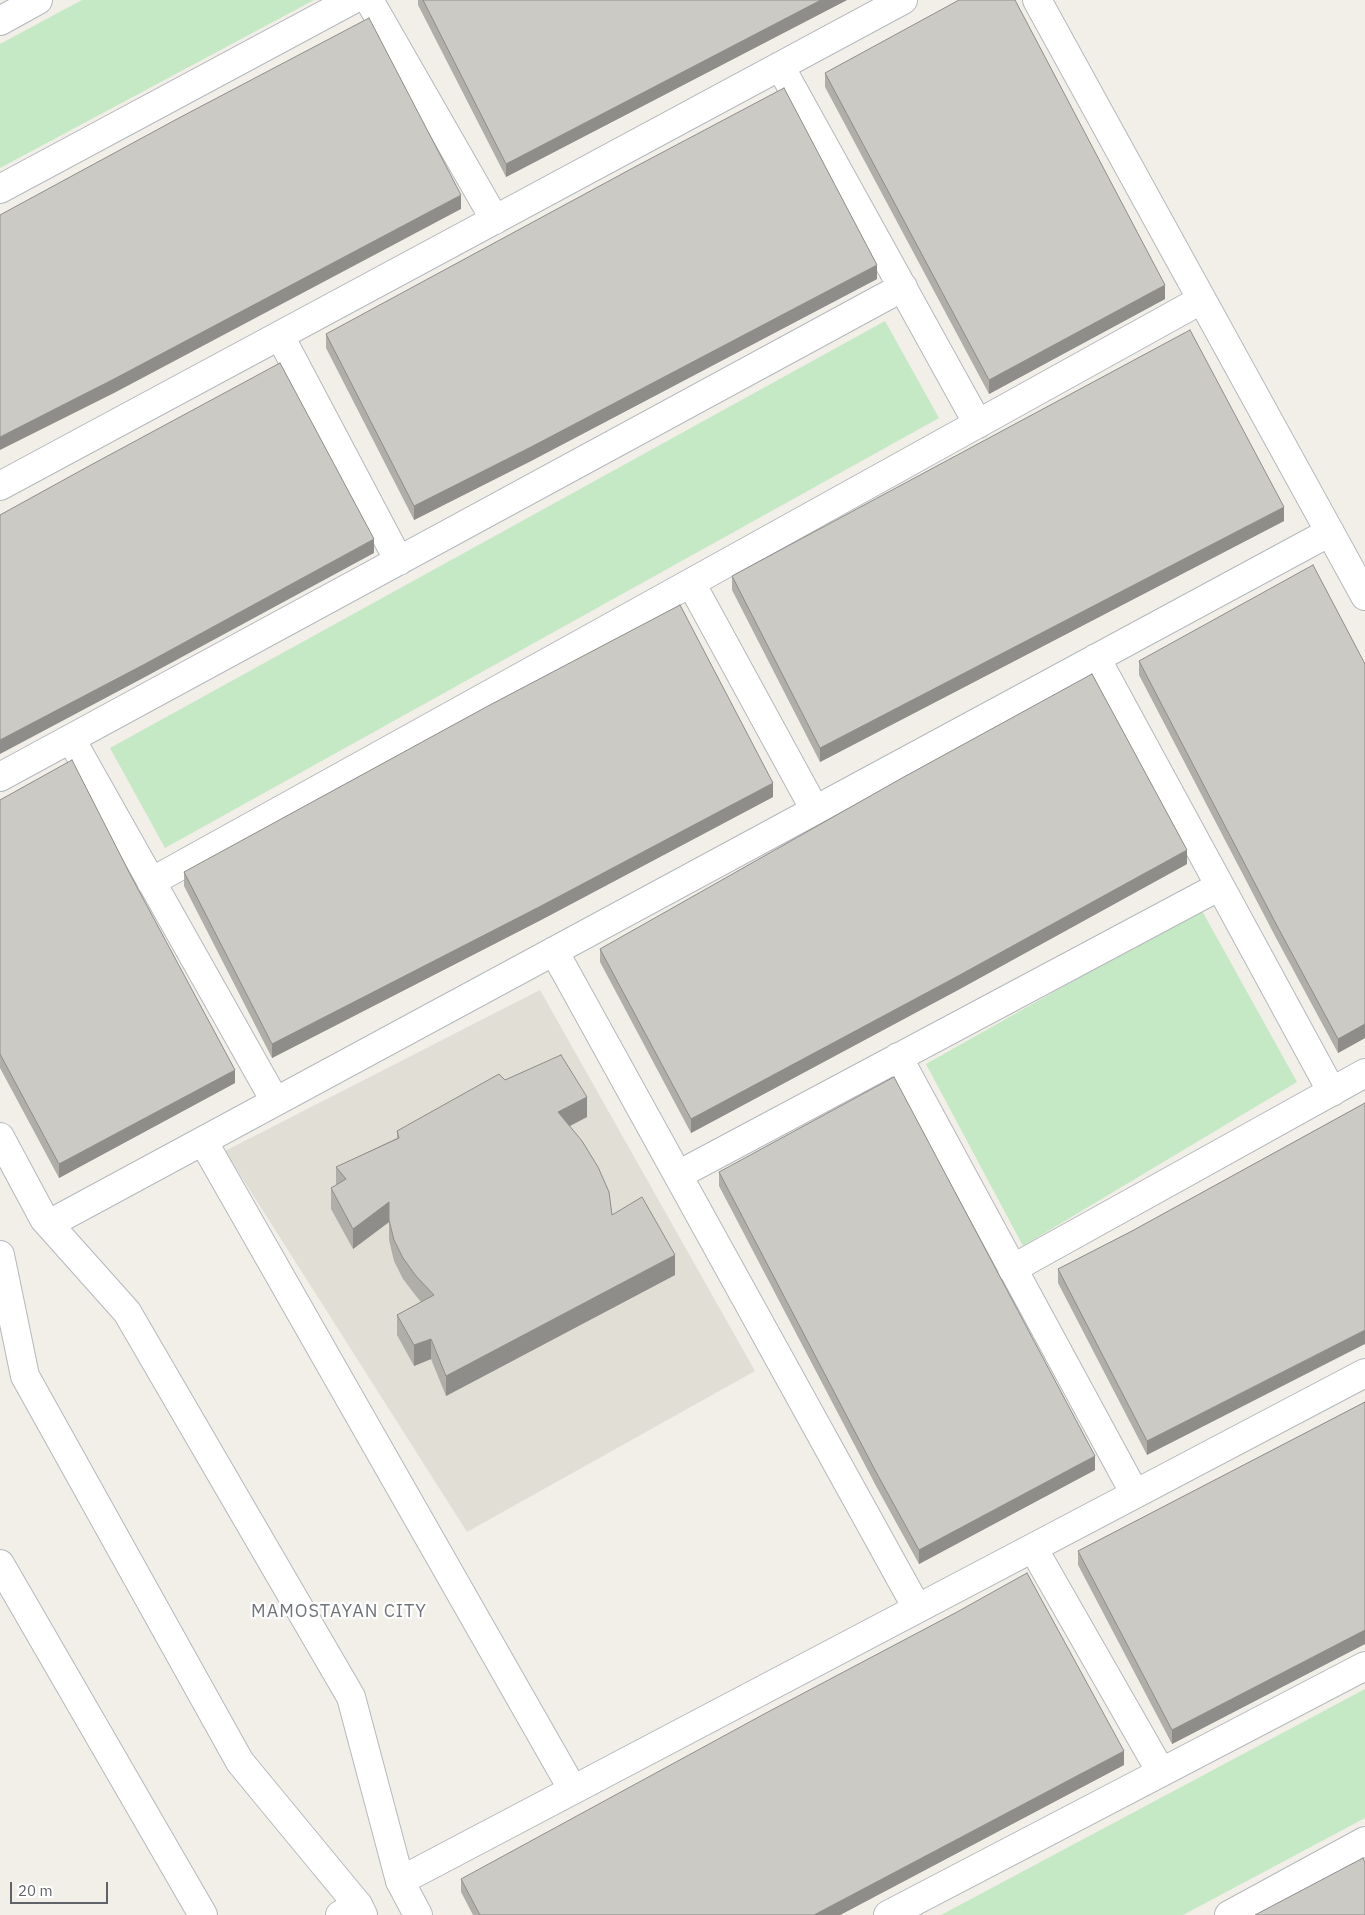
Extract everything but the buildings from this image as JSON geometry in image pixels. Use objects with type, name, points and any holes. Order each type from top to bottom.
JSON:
[{"type":"street","points":[[0,21],[38,0]]},
{"type":"street","points":[[0,189],[352,0]]},
{"type":"street","points":[[369,0],[495,220]]},
{"type":"street","points":[[0,486],[903,0]]},
{"type":"street","points":[[1036,0],[1365,596]]},
{"type":"street","points":[[780,66],[978,424]]},
{"type":"street","points":[[0,777],[902,287]]},
{"type":"street","points":[[151,882],[1201,300]]},
{"type":"street","points":[[280,336],[399,561]]},
{"type":"street","points":[[49,1224],[1330,532]]},
{"type":"street","points":[[691,583],[815,810]]},
{"type":"street","points":[[1096,658],[1332,1092]]},
{"type":"street","points":[[71,739],[275,1101]]},
{"type":"street","points":[[678,1175],[1220,886]]},
{"type":"street","points":[[554,951],[917,1608]]},
{"type":"street","points":[[898,1057],[1135,1494]]},
{"type":"street","points":[[1012,1269],[1365,1073]]},
{"type":"street","points":[[0,1138],[44,1219],[127,1312],[351,1697],[400,1881],[418,1915]]},
{"type":"street","points":[[203,1141],[573,1790]]},
{"type":"street","points":[[0,1255],[25,1376],[240,1762],[354,1912]]},
{"type":"street","points":[[400,1881],[1365,1373]]},
{"type":"street","points":[[1033,1548],[1161,1772]]},
{"type":"street","points":[[0,1564],[204,1915]]},
{"type":"street","points":[[888,1915],[1365,1666]]},
{"type":"street","points":[[1229,1915],[1365,1841]]},
{"type":"shaded area","points":[[540,990],[755,1371],[467,1532],[225,1151]]},
{"type":"green space","points":[[82,0],[314,0],[0,168],[0,44]]},
{"type":"green space","points":[[885,321],[939,418],[165,848],[110,748]]},
{"type":"green space","points":[[1201,909],[1297,1082],[1023,1246],[926,1064]]},
{"type":"green space","points":[[1365,1689],[1365,1818],[1183,1915],[941,1915]]},
{"type":"district","name":"MAMOSTAYAN CITY","points":[[339,1612]]}]
